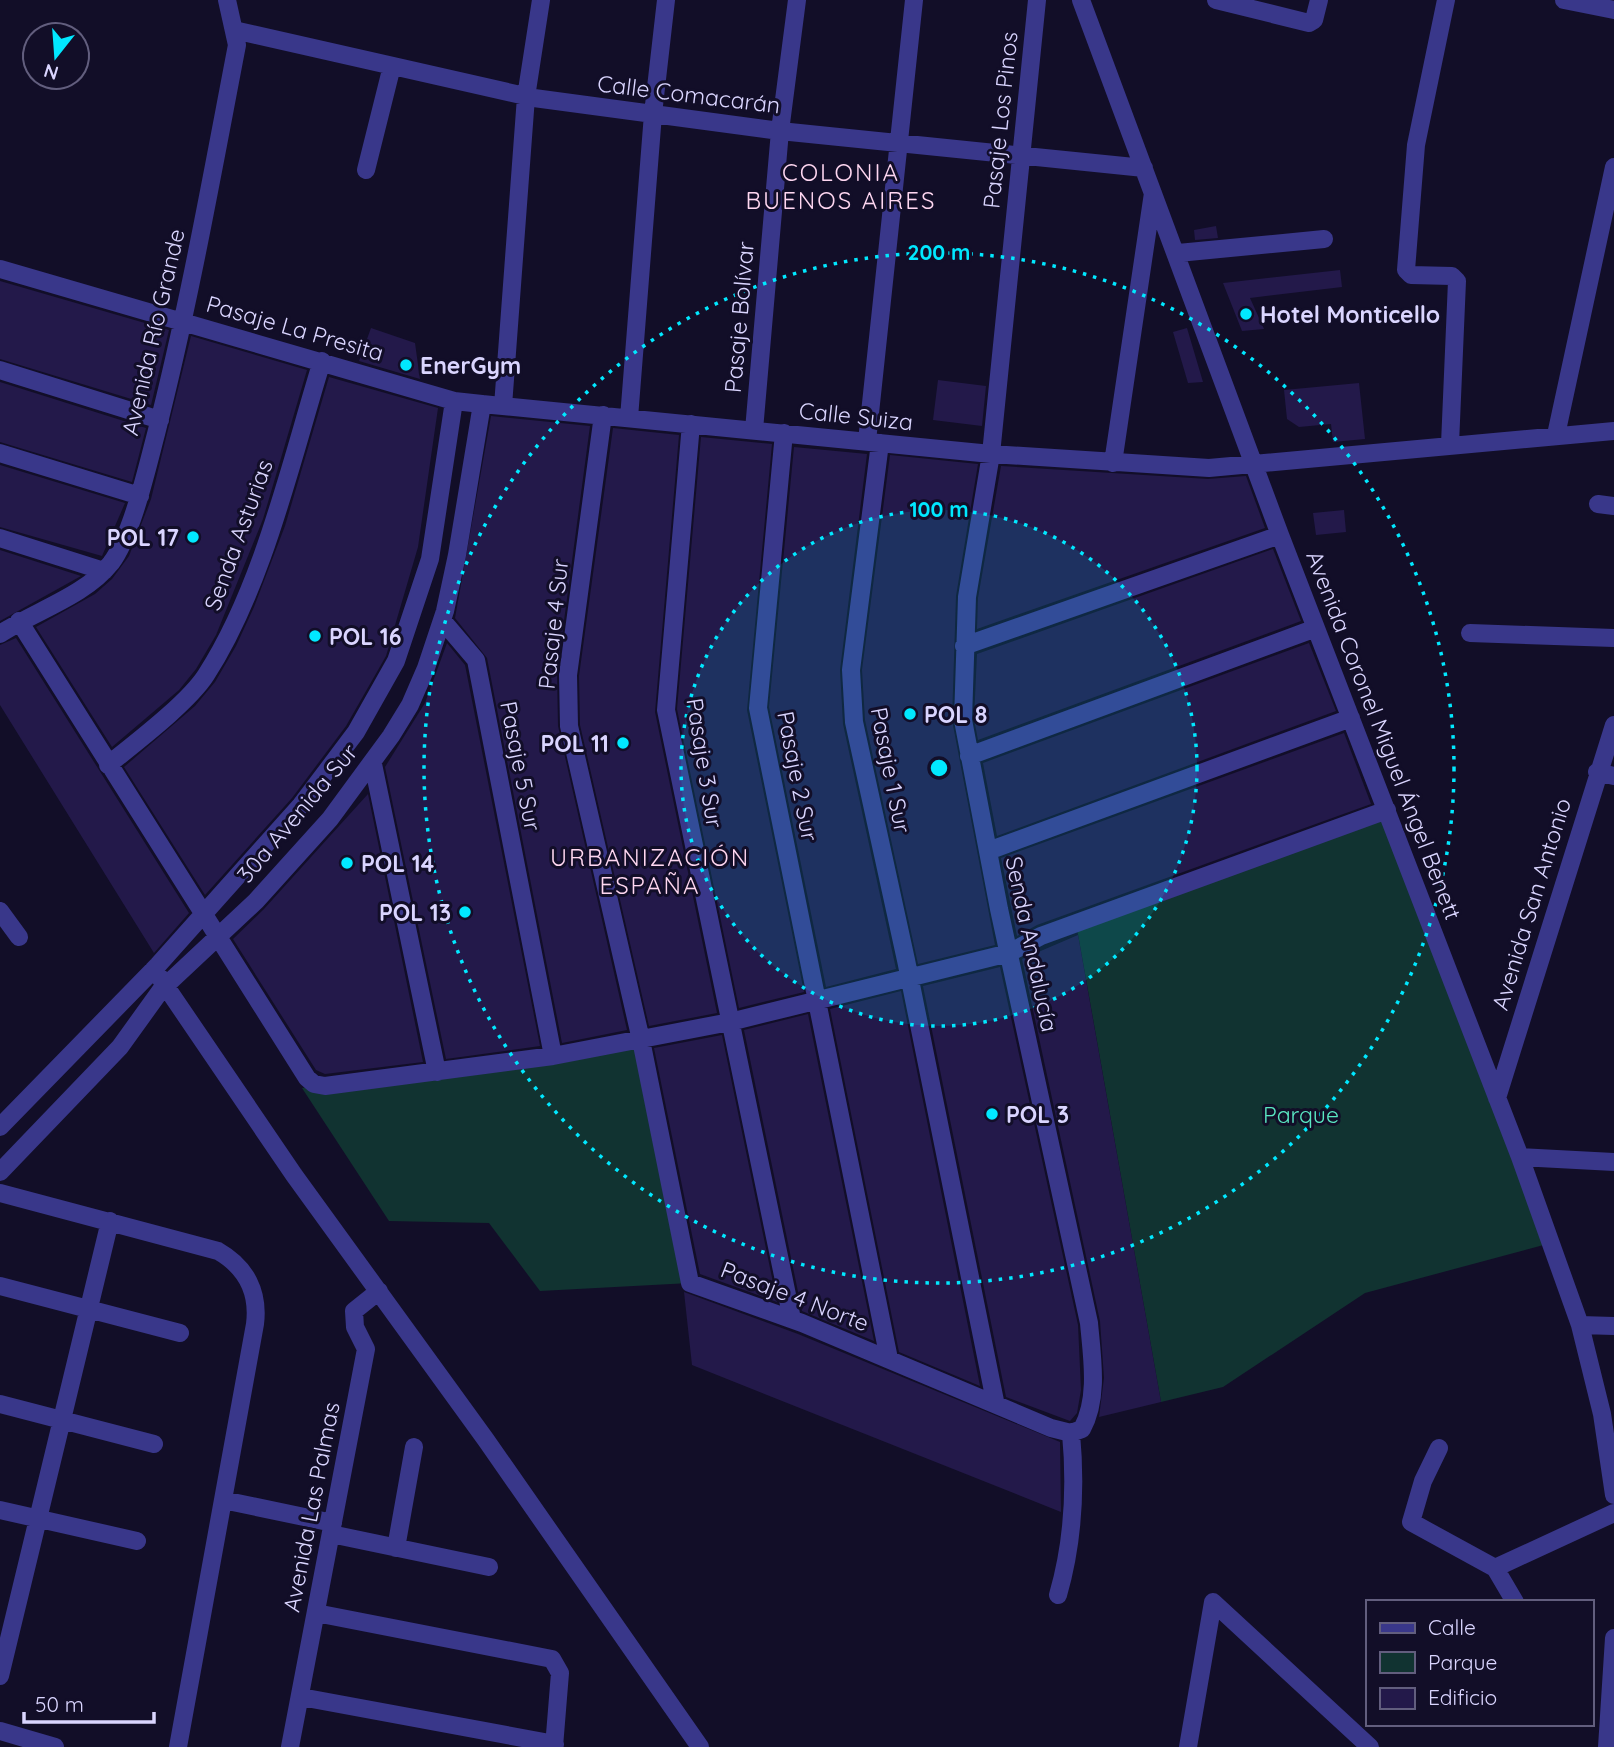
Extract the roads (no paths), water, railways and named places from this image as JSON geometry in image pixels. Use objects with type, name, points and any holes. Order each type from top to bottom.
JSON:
[{"type":"street","name":"Avenida Río Grande","points":[[0,634],[104,571],[113,560],[140,496],[184,321],[237,45],[227,0]]},
{"type":"street","points":[[503,405],[526,97],[541,0]]},
{"type":"street","points":[[629,418],[653,114],[666,0]]},
{"type":"street","name":"Pasaje Bolívar","points":[[754,430],[780,131],[797,0]]},
{"type":"street","name":"Pasaje 1 Sur","points":[[915,0],[898,143],[874,442],[851,670],[854,722],[995,1401]]},
{"type":"street","name":"Pasaje Los Pinos","points":[[991,454],[1037,0]]},
{"type":"street","name":"Avenida Coronel Miguel Ángel Benett","points":[[1081,0],[1178,253],[1280,535],[1520,1157],[1580,1325],[1602,1414],[1614,1495]]},
{"type":"street","points":[[1216,0],[1309,23],[1314,20],[1319,0]]},
{"type":"street","points":[[1446,0],[1416,145],[1406,270],[1411,275],[1452,276],[1457,281],[1450,444]]},
{"type":"street","points":[[1564,0],[1614,10]]},
{"type":"street","name":"Calle Comacarán","points":[[234,30],[526,97],[780,131],[1144,168]]},
{"type":"street","points":[[366,170],[392,66]]},
{"type":"street","points":[[1556,435],[1614,167]]},
{"type":"street","points":[[1113,463],[1153,191]]},
{"type":"street","points":[[1178,253],[1324,239]]},
{"type":"street","name":"Pasaje La Presita","points":[[0,269],[454,401]]},
{"type":"street","name":"Senda Asturias","points":[[108,765],[150,730],[205,677],[240,612],[275,514],[322,361]]},
{"type":"street","points":[[0,370],[160,420]]},
{"type":"street","name":"Calle Suiza","points":[[454,401],[991,454],[1209,468],[1254,461],[1614,431]]},
{"type":"street","name":"30a Avenida Sur","points":[[0,1128],[154,969],[301,805],[356,732],[396,661],[430,559],[454,401]]},
{"type":"street","name":"30a Avenida Sur","points":[[0,1172],[120,1047],[165,986],[293,860],[373,764],[400,721],[426,668],[442,620],[457,555],[482,404]]},
{"type":"street","name":"Pasaje 4 Sur","points":[[603,415],[568,674],[569,726],[641,1040]]},
{"type":"street","name":"Pasaje 3 Sur","points":[[691,424],[666,710],[792,1319]]},
{"type":"street","name":"Pasaje 2 Sur","points":[[784,433],[758,708],[819,1000],[889,1359]]},
{"type":"street","points":[[0,453],[140,496]]},
{"type":"street","name":"Senda Andalucía","points":[[991,454],[977,525],[964,646],[963,720],[1009,953],[1089,1323],[1093,1370],[1090,1404],[1082,1429],[1071,1433]]},
{"type":"street","points":[[964,646],[1280,535]]},
{"type":"street","points":[[0,538],[104,571]]},
{"type":"street","name":"Pasaje 5 Sur","points":[[442,620],[476,660],[553,1056]]},
{"type":"street","points":[[19,621],[307,1078],[314,1084],[325,1086],[553,1056],[730,1022],[909,980],[1009,953],[1041,936],[1387,810]]},
{"type":"street","points":[[970,755],[1316,628]]},
{"type":"street","points":[[1470,633],[1614,638]]},
{"type":"street","points":[[373,702],[400,721]]},
{"type":"street","points":[[988,851],[1351,718]]},
{"type":"street","name":"Avenida San Antonio","points":[[1497,1098],[1605,774],[1614,725]]},
{"type":"street","points":[[373,764],[437,1072]]},
{"type":"street","points":[[0,911],[19,937]]},
{"type":"street","points":[[154,969],[294,1175],[379,1291],[700,1747]]},
{"type":"street","name":"Pasaje 4 Norte","points":[[641,1040],[690,1283],[792,1319],[995,1401],[1051,1428],[1071,1433]]},
{"type":"street","points":[[1520,1157],[1614,1162]]},
{"type":"street","points":[[0,1193],[218,1251],[232,1259],[254,1289],[257,1308],[255,1325],[178,1747]]},
{"type":"street","points":[[0,1676],[6,1629],[38,1518],[110,1221]]},
{"type":"street","points":[[0,1286],[180,1333]]},
{"type":"street","name":"Avenida Las Palmas","points":[[290,1747],[366,1349],[355,1327],[354,1311],[379,1291]]},
{"type":"street","points":[[1580,1325],[1614,1326]]},
{"type":"street","points":[[0,1404],[154,1444]]},
{"type":"street","points":[[1058,1595],[1066,1569],[1075,1477],[1071,1433]]},
{"type":"street","points":[[396,1548],[414,1447]]},
{"type":"street","points":[[1439,1448],[1423,1481],[1411,1522],[1495,1568],[1514,1600]]},
{"type":"street","points":[[223,1500],[396,1548],[489,1567]]},
{"type":"street","points":[[0,1510],[137,1541]]},
{"type":"street","points":[[1495,1568],[1614,1513]]},
{"type":"street","points":[[1188,1747],[1213,1602],[1370,1747]]},
{"type":"street","points":[[301,1697],[555,1745],[560,1673],[557,1665],[546,1656],[316,1613]]},
{"type":"street","points":[[1607,1747],[1614,1638]]},
{"type":"street","points":[[0,1731],[55,1747]]},
{"type":"place","name":"Hotel Monticello","points":[[1246,314]]},
{"type":"place","name":"EnerGym","points":[[406,365]]},
{"type":"place","name":"POL 17","points":[[193,537]]},
{"type":"place","name":"POL 16","points":[[315,636]]},
{"type":"place","name":"POL 8","points":[[910,714]]},
{"type":"place","name":"POL 11","points":[[623,743]]},
{"type":"place","name":"POL 14","points":[[347,863]]},
{"type":"place","name":"POL 13","points":[[465,912]]},
{"type":"place","name":"POL 3","points":[[992,1114]]},
{"type":"district","name":"COLONIA BUENOS AIRES","points":[[841,186]]},
{"type":"district","name":"URBANIZACIÓN ESPAÑA","points":[[650,871]]},
{"type":"park label","name":"Parque","points":[[1301,1114]]}]
